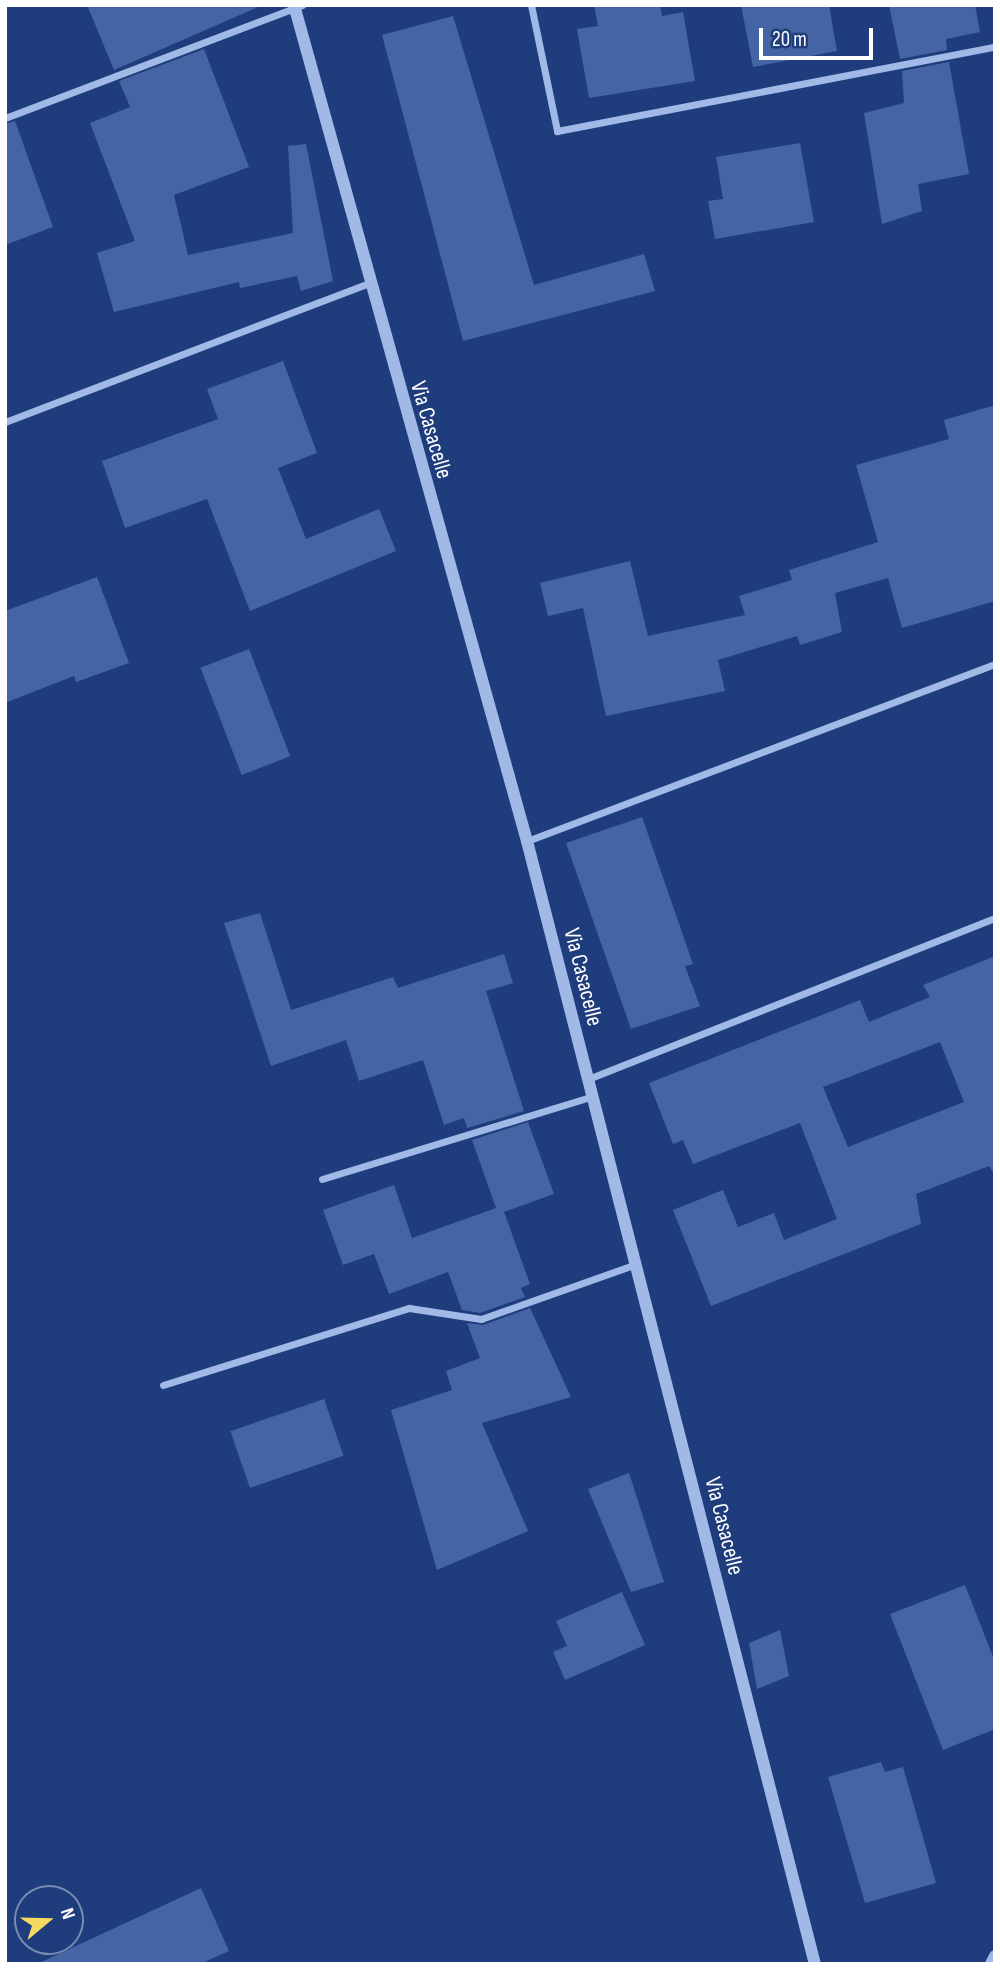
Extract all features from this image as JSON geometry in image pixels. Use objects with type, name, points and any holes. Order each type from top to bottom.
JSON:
[{"type":"street","points":[[531,5],[557,131],[995,47]]},
{"type":"street","points":[[5,118],[297,6]]},
{"type":"street","name":"Via Casacelle","points":[[297,6],[367,285],[527,841],[815,1964]]},
{"type":"street","points":[[5,422],[367,285]]},
{"type":"street","points":[[527,841],[995,664]]},
{"type":"street","points":[[588,1079],[995,918]]},
{"type":"street","points":[[323,1179],[593,1096]]},
{"type":"street","points":[[163,1385],[409,1308],[481,1319],[636,1264]]},
{"type":"street","points":[[991,1964],[995,1956]]},
{"type":"building","points":[[87,5],[258,5],[258,7],[114,70]]},
{"type":"building","points":[[594,5],[660,5],[662,16],[683,12],[695,81],[589,98],[577,29],[598,26]]},
{"type":"building","points":[[741,5],[829,5],[837,51],[753,67]]},
{"type":"building","points":[[889,5],[975,5],[980,32],[946,39],[947,50],[900,59]]},
{"type":"building","points":[[453,16],[534,285],[644,254],[655,291],[463,341],[382,35]]},
{"type":"building","points":[[204,49],[249,167],[174,195],[188,255],[293,233],[288,146],[306,144],[333,281],[301,291],[297,276],[240,288],[239,282],[114,312],[97,253],[135,241],[90,123],[130,107],[119,81]]},
{"type":"building","points":[[949,62],[969,174],[918,184],[922,211],[882,224],[864,113],[904,103],[902,71]]},
{"type":"building","points":[[15,121],[53,227],[5,245],[5,124]]},
{"type":"building","points":[[800,143],[814,222],[715,239],[708,201],[723,199],[716,157]]},
{"type":"building","points":[[283,361],[317,453],[278,468],[306,539],[379,509],[396,551],[250,611],[207,499],[125,528],[102,461],[218,419],[207,389]]},
{"type":"building","points":[[995,405],[995,601],[902,628],[888,578],[835,593],[842,632],[800,645],[797,636],[718,660],[725,691],[606,716],[583,608],[548,616],[540,583],[630,561],[648,636],[745,615],[739,596],[792,580],[789,570],[878,542],[856,465],[949,439],[944,420]]},
{"type":"building","points":[[97,577],[129,663],[76,682],[74,676],[5,703],[5,611]]},
{"type":"building","points":[[249,649],[290,756],[242,775],[200,668]]},
{"type":"building","points":[[642,817],[693,964],[685,966],[700,1006],[631,1029],[566,843]]},
{"type":"building","points":[[260,913],[291,1010],[393,977],[398,988],[504,954],[513,983],[486,991],[524,1111],[467,1128],[464,1118],[444,1125],[423,1060],[359,1081],[346,1040],[271,1066],[224,923]]},
{"type":"building","points":[[995,956],[995,1175],[989,1166],[916,1194],[921,1224],[711,1306],[673,1210],[723,1190],[738,1227],[774,1213],[784,1240],[837,1219],[800,1123],[693,1164],[683,1140],[673,1144],[649,1083],[860,1000],[869,1022],[930,997],[923,985]],"holes":[[[940,1042],[964,1102],[848,1147],[823,1087]]]},
{"type":"building","points":[[528,1122],[554,1194],[504,1212],[530,1284],[521,1288],[525,1297],[480,1313],[462,1310],[448,1272],[389,1294],[374,1254],[343,1265],[323,1210],[394,1185],[412,1238],[496,1208],[472,1140]]},
{"type":"building","points":[[530,1308],[571,1397],[482,1423],[528,1531],[437,1570],[391,1410],[452,1390],[446,1371],[480,1358],[467,1323],[483,1325]]},
{"type":"building","points":[[324,1399],[344,1456],[250,1488],[230,1431]]},
{"type":"building","points":[[629,1473],[664,1582],[631,1592],[588,1489]]},
{"type":"building","points":[[965,1585],[995,1662],[995,1729],[943,1750],[890,1614]]},
{"type":"building","points":[[622,1592],[645,1645],[565,1680],[553,1652],[567,1646],[556,1621]]},
{"type":"building","points":[[780,1630],[789,1676],[757,1689],[749,1643]]},
{"type":"building","points":[[881,1762],[885,1772],[903,1767],[936,1883],[865,1903],[828,1777]]},
{"type":"building","points":[[201,1888],[229,1951],[200,1964],[37,1964],[56,1955],[84,1955],[84,1942]]}]
